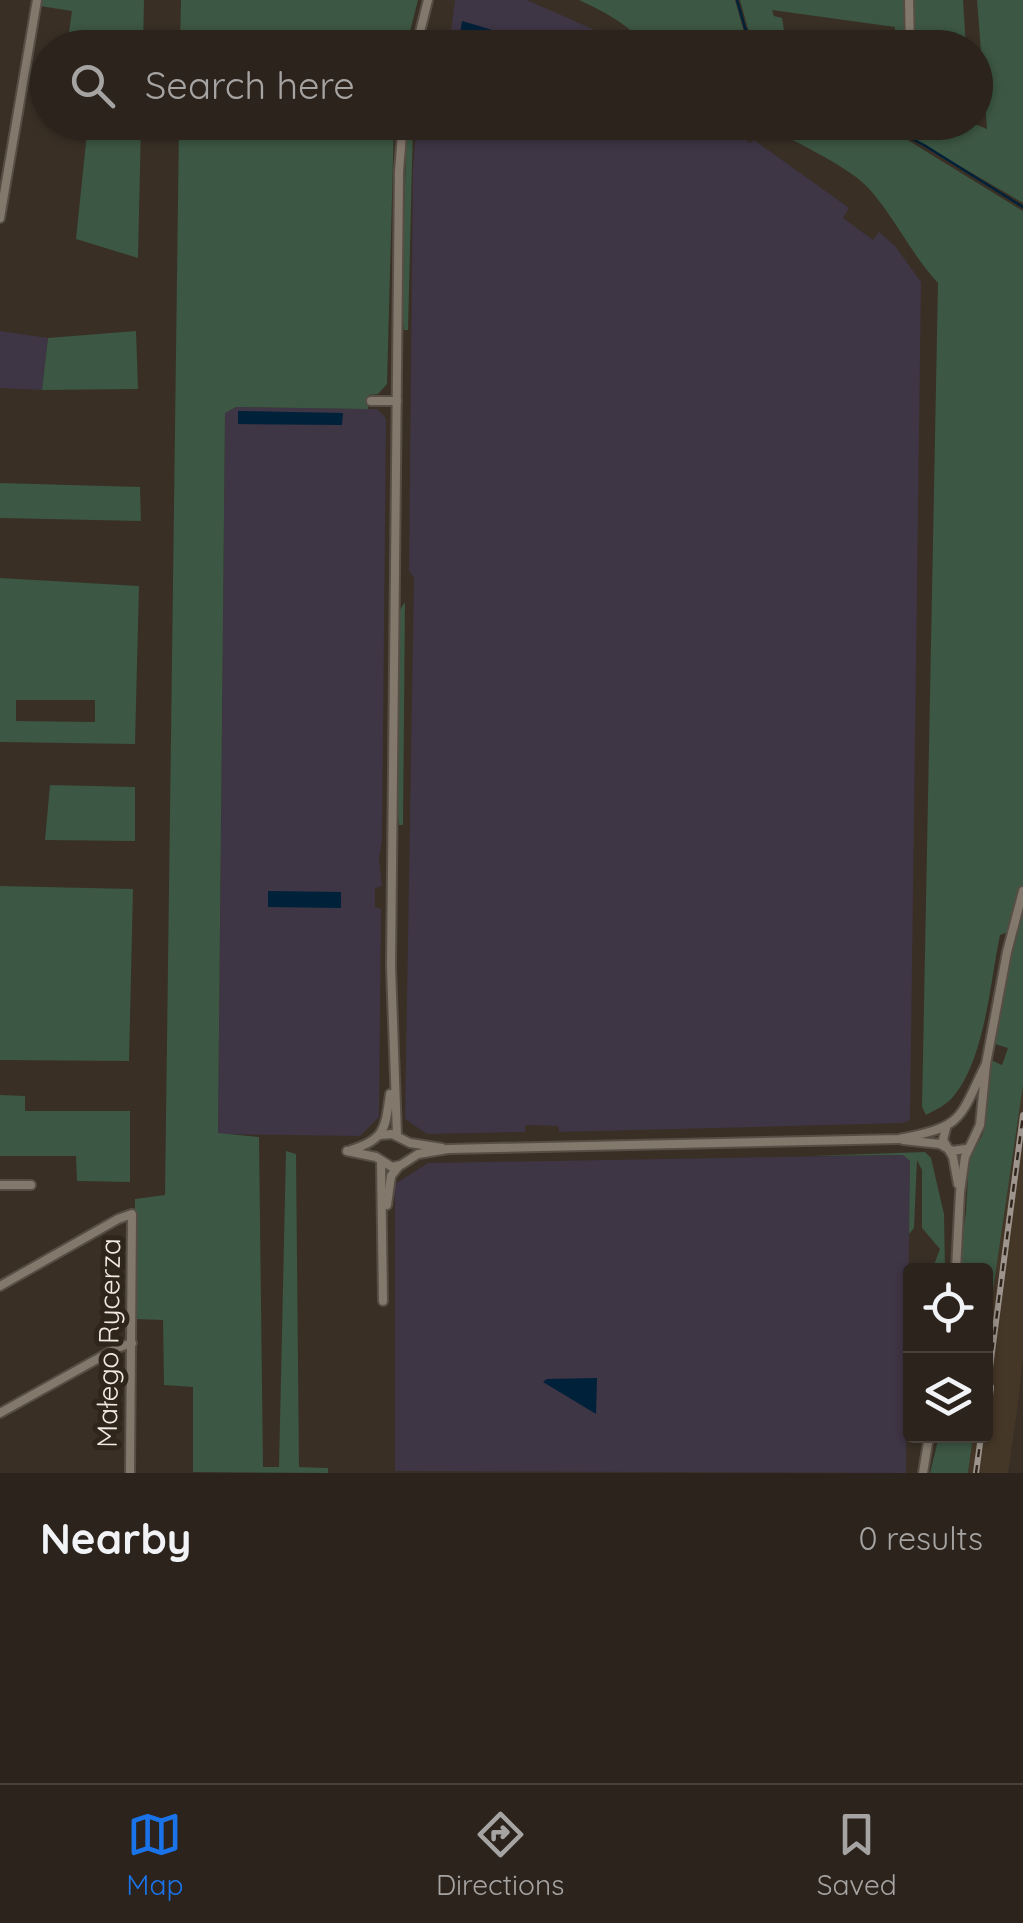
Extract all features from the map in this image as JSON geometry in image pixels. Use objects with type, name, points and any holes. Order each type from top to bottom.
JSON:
[{"type":"street","points":[[31,30],[36,0]]},
{"type":"street","points":[[420,30],[428,0]]},
{"type":"street","points":[[910,0],[910,30]]},
{"type":"street","points":[[0,218],[30,36]]},
{"type":"street","points":[[396,1135],[393,1073],[402,140]]},
{"type":"street","points":[[371,400],[397,401]]},
{"type":"street","points":[[956,1263],[960,1192],[968,1148],[976,1136],[986,1064],[1023,891]]},
{"type":"street","points":[[899,1139],[965,1120],[986,1064]]},
{"type":"street","points":[[383,1302],[384,1229],[377,1138],[385,1126],[393,1073]]},
{"type":"street","points":[[965,1120],[976,1136]]},
{"type":"street","points":[[946,1128],[942,1136],[954,1162],[960,1192]]},
{"type":"street","points":[[398,1166],[347,1152],[377,1138],[396,1135],[405,1141],[448,1148]]},
{"type":"street","points":[[384,1229],[392,1176],[398,1166],[418,1154],[448,1148],[899,1139],[940,1144],[948,1150],[968,1148]]},
{"type":"street","points":[[405,1141],[408,1160]]},
{"type":"street","points":[[0,1185],[30,1184]]},
{"type":"street","name":"Małego Rycerza","points":[[0,1286],[132,1214],[130,1473]]},
{"type":"street","points":[[0,1413],[132,1343]]},
{"type":"street","points":[[923,1473],[929,1443]]},
{"type":"shaded area","points":[[455,0],[527,0],[595,30],[451,30]]},
{"type":"shaded area","points":[[415,140],[750,143],[754,140],[849,208],[843,218],[873,240],[879,232],[895,246],[921,282],[910,1120],[559,1132],[558,1126],[525,1125],[525,1132],[427,1134],[405,1119],[414,578],[409,571]]},
{"type":"shaded area","points":[[0,331],[48,338],[42,390],[0,388]]},
{"type":"shaded area","points":[[236,407],[377,409],[386,418],[379,859],[382,886],[375,888],[375,907],[381,909],[379,1117],[360,1136],[218,1134],[225,413]]},
{"type":"shaded area","points":[[1023,1085],[1023,1358],[1017,1411],[1008,1473],[968,1473],[972,1443],[993,1443],[993,1291]]},
{"type":"shaded area","points":[[903,1155],[910,1161],[909,1263],[903,1263],[906,1473],[395,1471],[395,1184],[428,1163]]},
{"type":"green space","points":[[41,0],[144,0],[143,30],[69,30],[72,11],[40,6]]},
{"type":"green space","points":[[181,0],[418,0],[410,30],[180,30]]},
{"type":"green space","points":[[579,0],[735,0],[743,30],[629,30]]},
{"type":"green space","points":[[740,0],[907,0],[907,30],[772,10],[774,16],[782,18],[784,30],[748,29]]},
{"type":"green space","points":[[912,0],[963,0],[965,30],[911,30]]},
{"type":"green space","points":[[977,0],[1023,0],[1023,203],[915,140],[993,140],[993,30],[979,30]]},
{"type":"green space","points":[[86,140],[141,140],[138,258],[76,239]]},
{"type":"green space","points":[[179,140],[394,140],[387,384],[378,394],[369,395],[368,409],[236,407],[225,413],[218,1133],[259,1137],[263,1467],[279,1467],[286,1151],[296,1154],[299,1467],[328,1468],[328,1473],[193,1472],[193,1387],[164,1385],[163,1320],[135,1319],[135,1199],[165,1195]]},
{"type":"green space","points":[[406,140],[413,140],[408,330],[404,330],[401,308]]},
{"type":"green space","points":[[792,140],[908,140],[1023,211],[1023,1085],[993,1291],[993,1263],[959,1263],[969,1158],[983,1134],[986,1081],[991,1060],[1002,1065],[1008,1048],[995,1044],[1016,929],[1000,935],[979,1043],[963,1082],[940,1108],[926,1115],[922,1107],[938,283],[867,186]]},
{"type":"green space","points":[[136,331],[138,389],[42,390],[48,338]]},
{"type":"green space","points":[[0,483],[140,487],[141,521],[0,518]]},
{"type":"green space","points":[[0,578],[139,586],[135,744],[0,742]],"holes":[[[16,700],[95,700],[95,722],[16,721]]]},
{"type":"green space","points":[[405,602],[403,825],[399,825],[398,613]]},
{"type":"green space","points":[[50,785],[135,787],[135,841],[45,840]]},
{"type":"green space","points":[[0,886],[133,889],[129,1061],[0,1060]]},
{"type":"green space","points":[[0,1095],[25,1096],[25,1111],[130,1111],[130,1182],[77,1181],[76,1156],[0,1156]]},
{"type":"green space","points":[[925,1152],[931,1158],[944,1214],[945,1263],[935,1263],[940,1249],[922,1228],[922,1170],[917,1160],[914,1228],[909,1234],[910,1161],[903,1155],[807,1156]]},
{"type":"green space","points":[[937,1443],[972,1443],[968,1473],[930,1473]]},
{"type":"water","points":[[462,21],[492,30],[461,30]]},
{"type":"water","points":[[238,411],[343,413],[342,425],[238,424]]},
{"type":"water","points":[[268,891],[341,892],[341,908],[268,907]]},
{"type":"water","points":[[597,1378],[596,1414],[543,1382],[547,1379]]},
{"type":"waterway","points":[[737,0],[746,30]]},
{"type":"waterway","points":[[914,140],[1023,207]]},
{"type":"railway","points":[[992,1353],[1023,1115]]},
{"type":"railway","points":[[976,1473],[980,1443]]}]
